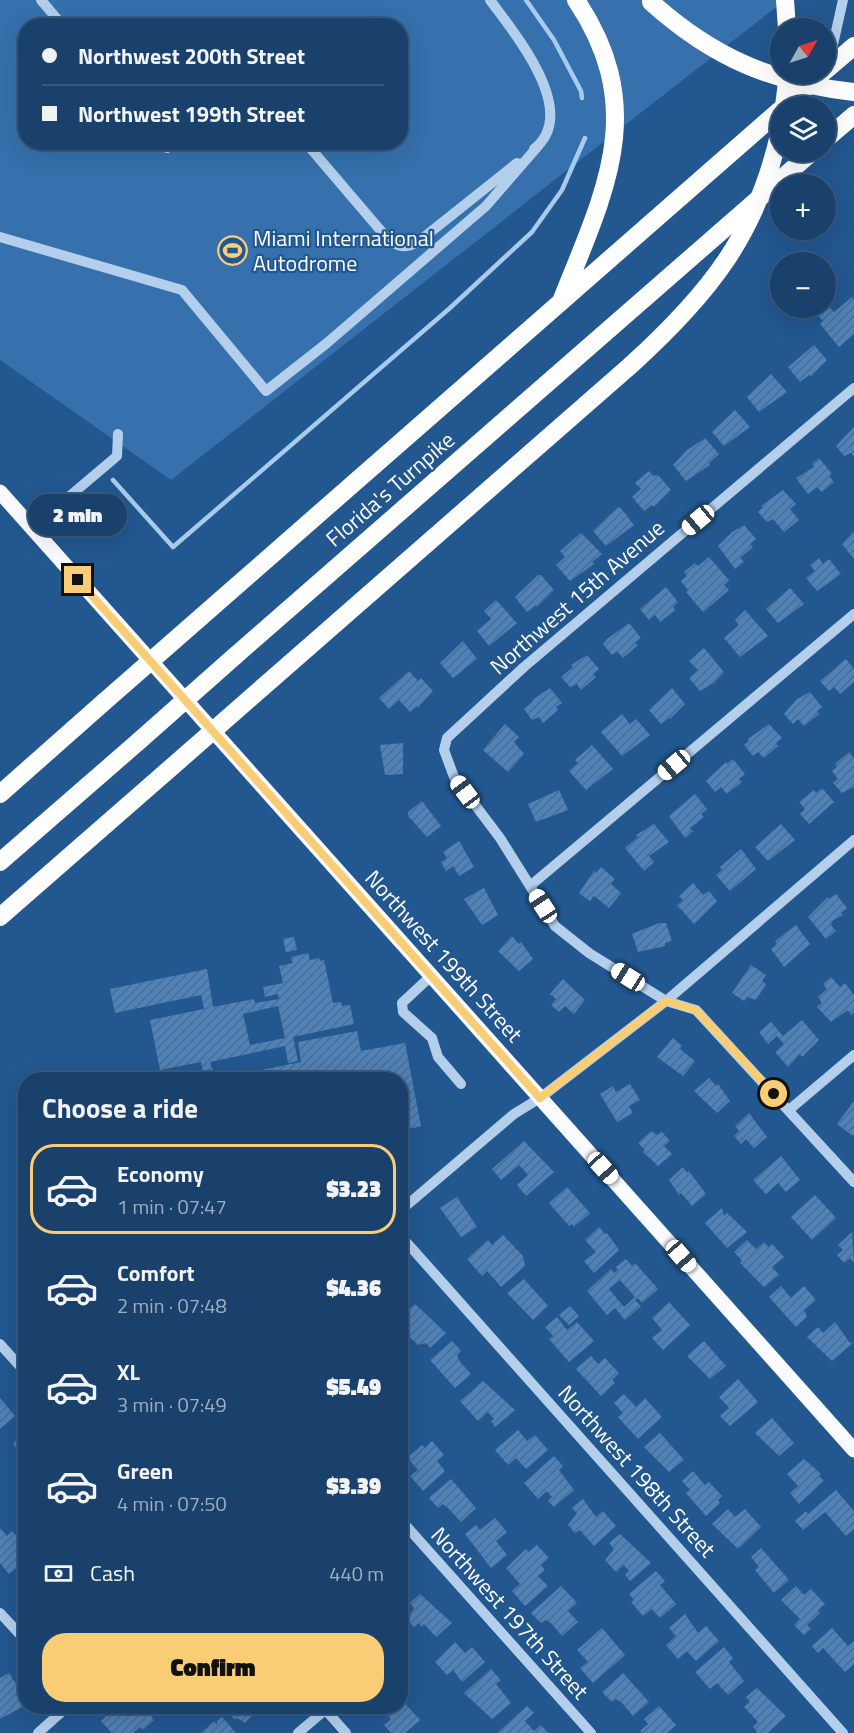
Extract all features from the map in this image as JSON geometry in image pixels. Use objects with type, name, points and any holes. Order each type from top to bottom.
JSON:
[{"type":"highway","points":[[560,303],[603,196],[615,141],[615,111],[610,75],[595,32],[576,0]]},
{"type":"highway","points":[[785,0],[786,18]]},
{"type":"highway","points":[[651,1],[680,28],[739,64],[769,75],[854,92]]},
{"type":"highway","points":[[836,62],[854,46]]},
{"type":"highway","points":[[796,96],[810,84]]},
{"type":"highway","points":[[836,131],[854,115]]},
{"type":"highway","name":"Florida's Turnpike","points":[[0,794],[770,119]]},
{"type":"highway","points":[[0,917],[631,365],[692,307],[728,259],[765,187],[772,162]]},
{"type":"highway","name":"Florida's Turnpike","points":[[0,862],[801,162]]},
{"type":"main road","name":"Northwest 199th Street","points":[[0,492],[854,1450]]},
{"type":"street","points":[[42,0],[57,18]]},
{"type":"street","points":[[0,237],[182,290],[266,391],[327,343],[486,206],[539,145],[548,122],[546,87],[527,52],[490,0]]},
{"type":"street","points":[[836,28],[843,0]]},
{"type":"street","points":[[312,150],[387,238],[395,245],[406,247],[418,242],[539,145]]},
{"type":"street","name":"Northwest 15th Avenue","points":[[530,886],[500,838],[454,777],[444,750],[447,738],[524,667],[854,388]]},
{"type":"street","points":[[32,528],[117,456],[118,434]]},
{"type":"street","points":[[854,614],[530,886],[555,926],[590,953],[666,1001],[696,1010],[854,1182]]},
{"type":"street","points":[[408,1204],[514,1114],[540,1098],[666,1001],[854,840]]},
{"type":"street","points":[[431,976],[402,1003],[403,1012],[432,1038],[438,1057],[461,1084]]},
{"type":"street","points":[[789,1110],[854,1055]]},
{"type":"street","name":"Northwest 198th Street","points":[[408,1244],[843,1733]]},
{"type":"street","points":[[0,1344],[18,1364]]},
{"type":"street","name":"Northwest 197th Street","points":[[408,1528],[591,1733]]},
{"type":"street","points":[[0,1612],[18,1632]]},
{"type":"street","points":[[38,1733],[59,1714]]},
{"type":"street","points":[[298,1733],[318,1714]]},
{"type":"street","points":[[329,1714],[346,1733]]},
{"type":"shaded area","name":"Miami International Autodrome","points":[[0,0],[785,0],[171,480],[0,360]]},
{"type":"building","points":[[852,297],[854,300],[854,334],[839,347],[820,324],[823,321],[820,318],[836,318],[836,310]]},
{"type":"building","points":[[814,345],[827,360],[811,376],[809,375],[800,382],[788,367]]},
{"type":"building","points":[[771,374],[787,392],[759,412],[747,397]]},
{"type":"building","points":[[735,410],[750,427],[724,446],[712,432]]},
{"type":"building","points":[[854,427],[854,457],[851,453],[844,456],[836,446]]},
{"type":"building","points":[[705,438],[719,454],[709,463],[710,465],[686,481],[673,465],[687,450]]},
{"type":"building","points":[[819,458],[832,474],[829,476],[834,482],[822,492],[817,487],[808,494],[796,478],[814,467],[812,464]]},
{"type":"building","points":[[649,471],[653,476],[658,475],[671,490],[654,507],[652,505],[644,511],[632,497],[641,489],[635,483]]},
{"type":"building","points":[[783,490],[796,504],[790,509],[799,520],[784,532],[773,519],[767,522],[758,512],[763,507],[761,506]]},
{"type":"building","points":[[618,507],[634,525],[606,546],[593,531]]},
{"type":"building","points":[[744,525],[756,539],[750,544],[753,547],[740,558],[744,562],[735,569],[718,546],[732,532]]},
{"type":"building","points":[[854,531],[854,559],[842,544]]},
{"type":"building","points":[[581,533],[602,554],[592,562],[594,564],[570,581],[556,565],[565,557],[560,551]]},
{"type":"building","points":[[709,557],[729,580],[724,585],[729,590],[703,612],[686,592],[688,590],[681,581],[687,576],[684,572],[695,563],[698,566]]},
{"type":"building","points":[[819,558],[823,564],[829,559],[841,574],[817,591],[806,578],[815,571],[810,565]]},
{"type":"building","points":[[538,575],[541,575],[554,590],[537,607],[536,605],[527,612],[515,597]]},
{"type":"building","points":[[666,587],[678,602],[673,607],[675,610],[660,622],[655,615],[649,620],[640,609]]},
{"type":"building","points":[[790,588],[804,604],[778,623],[766,609]]},
{"type":"building","points":[[496,600],[517,623],[489,646],[477,631],[491,619],[484,611]]},
{"type":"building","points":[[745,610],[768,636],[740,657],[724,638],[739,625],[735,620]]},
{"type":"building","points":[[629,623],[641,638],[635,643],[638,645],[623,658],[617,651],[612,655],[603,644]]},
{"type":"building","points":[[463,641],[477,659],[453,678],[440,663]]},
{"type":"building","points":[[704,648],[724,672],[714,683],[700,691],[689,678],[698,670],[689,661]]},
{"type":"building","points":[[587,655],[599,669],[593,674],[596,677],[581,690],[577,684],[570,687],[561,677],[573,667],[571,665]]},
{"type":"building","points":[[846,659],[854,669],[854,682],[840,694],[834,687],[829,691],[820,681]]},
{"type":"building","points":[[409,671],[418,681],[421,678],[433,691],[418,708],[417,706],[410,712],[399,700],[389,709],[379,698]]},
{"type":"building","points":[[550,688],[562,703],[556,707],[558,710],[543,723],[539,717],[532,720],[524,709],[532,700]]},
{"type":"building","points":[[672,688],[685,704],[670,719],[661,724],[649,710]]},
{"type":"building","points":[[810,692],[822,707],[817,711],[819,714],[804,726],[798,719],[793,724],[784,714],[797,699]]},
{"type":"building","points":[[622,714],[630,724],[636,719],[650,735],[622,756],[601,732]]},
{"type":"building","points":[[505,724],[519,737],[514,742],[524,754],[508,772],[483,750]]},
{"type":"building","points":[[769,724],[782,738],[776,743],[778,746],[764,758],[758,752],[753,756],[744,745],[749,741],[748,739]]},
{"type":"building","points":[[403,743],[403,774],[385,775],[380,745]]},
{"type":"building","points":[[592,745],[613,769],[586,790],[569,771],[578,763],[575,760]]},
{"type":"building","points":[[849,752],[854,758],[854,787],[842,793],[833,783],[838,779],[832,771],[837,767],[835,764]]},
{"type":"building","points":[[733,759],[745,774],[739,779],[742,782],[727,794],[721,787],[715,792],[706,781],[726,762],[727,764]]},
{"type":"building","points":[[822,788],[834,802],[809,824],[800,814],[805,809],[799,802],[814,790],[816,793]]},
{"type":"building","points":[[559,790],[568,810],[536,822],[528,804]]},
{"type":"building","points":[[695,794],[707,809],[701,814],[704,817],[690,828],[693,831],[685,838],[669,816]]},
{"type":"building","points":[[422,801],[441,826],[427,837],[408,816],[408,812]]},
{"type":"building","points":[[654,824],[669,842],[649,856],[654,862],[644,871],[625,848],[638,837],[636,835]]},
{"type":"building","points":[[781,824],[795,840],[768,861],[755,847]]},
{"type":"building","points":[[459,841],[474,867],[459,876],[453,866],[446,871],[441,862],[447,858],[443,852]]},
{"type":"building","points":[[741,849],[756,869],[730,891],[716,875],[722,870],[720,867]]},
{"type":"building","points":[[601,867],[615,879],[611,884],[621,893],[609,908],[594,896],[590,901],[579,893],[594,871],[596,873]]},
{"type":"building","points":[[693,883],[703,895],[709,891],[717,901],[694,924],[677,905],[683,900],[679,896]]},
{"type":"building","points":[[484,888],[498,915],[482,925],[464,899]]},
{"type":"building","points":[[836,894],[847,908],[841,913],[843,915],[832,921],[831,925],[836,931],[826,939],[808,917],[828,897],[829,899]]},
{"type":"building","points":[[659,923],[666,923],[672,941],[665,943],[665,946],[638,952],[632,934]]},
{"type":"building","points":[[796,925],[810,944],[784,967],[771,949],[777,944],[775,941]]},
{"type":"building","points":[[512,936],[519,944],[521,942],[533,959],[519,971],[498,951]]},
{"type":"building","points":[[294,937],[297,950],[286,952],[283,939]]},
{"type":"building","points":[[308,953],[310,960],[320,958],[320,961],[324,960],[333,1003],[341,1002],[342,1006],[350,1005],[354,1024],[293,1037],[298,1061],[288,1063],[285,1046],[210,1062],[213,1072],[203,1072],[201,1062],[160,1070],[150,1020],[204,1009],[201,995],[115,1013],[110,989],[207,969],[213,1007],[254,999],[255,1003],[279,999],[278,994],[265,997],[263,987],[283,983],[279,966],[293,963],[291,957]],"holes":[[[278,1006],[285,1038],[250,1045],[243,1014]]]},
{"type":"building","points":[[751,965],[766,975],[762,981],[766,984],[756,1000],[747,997],[744,1001],[732,993]]},
{"type":"building","points":[[831,977],[840,987],[845,983],[854,995],[854,1012],[851,1015],[848,1010],[831,1022],[817,1007],[822,1003],[818,997],[827,989],[823,984]]},
{"type":"building","points":[[563,979],[585,1000],[574,1014],[565,1006],[559,1012],[551,1005],[556,999],[550,994]]},
{"type":"building","points":[[802,1020],[819,1040],[802,1057],[800,1054],[788,1067],[775,1052],[784,1044],[777,1036],[768,1044],[759,1032],[771,1022],[783,1036]]},
{"type":"building","points":[[357,1031],[361,1051],[405,1043],[421,1126],[408,1129],[408,1072],[252,1072],[301,1062],[298,1042]]},
{"type":"building","points":[[673,1038],[682,1046],[680,1049],[695,1061],[683,1076],[657,1057]]},
{"type":"building","points":[[709,1078],[716,1086],[718,1084],[730,1101],[717,1113],[694,1091]]},
{"type":"building","points":[[630,1084],[640,1100],[629,1106],[633,1113],[617,1122],[600,1094],[613,1086],[616,1092]]},
{"type":"building","points":[[854,1101],[854,1135],[853,1136],[837,1124]]},
{"type":"building","points":[[749,1113],[767,1137],[754,1148],[746,1139],[741,1144],[734,1136],[739,1131],[735,1126]]},
{"type":"building","points":[[651,1131],[657,1135],[662,1132],[670,1141],[664,1146],[672,1154],[658,1166],[643,1152],[645,1150],[638,1143]]},
{"type":"building","points":[[524,1141],[554,1172],[526,1196],[517,1185],[528,1175],[519,1165],[501,1180],[492,1169]]},
{"type":"building","points":[[781,1156],[800,1180],[786,1192],[778,1183],[766,1194],[753,1180]]},
{"type":"building","points":[[683,1167],[687,1173],[689,1171],[706,1194],[692,1206],[681,1193],[679,1195],[669,1180]]},
{"type":"building","points":[[567,1187],[590,1213],[574,1227],[572,1224],[569,1226],[549,1203]]},
{"type":"building","points":[[815,1195],[836,1218],[812,1240],[791,1217]]},
{"type":"building","points":[[457,1197],[477,1227],[461,1237],[440,1208]]},
{"type":"building","points":[[722,1208],[724,1216],[727,1213],[747,1232],[727,1248],[705,1223]]},
{"type":"building","points":[[599,1227],[605,1234],[607,1233],[619,1250],[594,1273],[584,1261],[596,1252],[585,1240]]},
{"type":"building","points":[[852,1232],[854,1263],[850,1258],[844,1263],[837,1255],[843,1250],[838,1245]]},
{"type":"building","points":[[503,1235],[523,1256],[525,1266],[501,1287],[487,1271],[482,1276],[467,1259],[488,1240],[492,1245]]},
{"type":"building","points":[[747,1240],[756,1249],[764,1242],[768,1247],[772,1244],[784,1257],[772,1267],[779,1275],[764,1287],[740,1263],[742,1261],[734,1252]]},
{"type":"building","points":[[626,1259],[632,1266],[635,1263],[658,1289],[642,1303],[638,1298],[635,1300],[641,1306],[625,1320],[615,1308],[607,1315],[587,1291],[611,1269],[614,1273],[618,1270],[616,1267]],"holes":[[[620,1280],[635,1297],[624,1307],[609,1289]]]},
{"type":"building","points":[[524,1279],[548,1306],[533,1320],[507,1293]]},
{"type":"building","points":[[781,1286],[791,1298],[804,1286],[816,1300],[804,1310],[807,1317],[796,1327],[769,1297]]},
{"type":"building","points":[[669,1302],[690,1325],[663,1350],[652,1338],[662,1330],[652,1318]]},
{"type":"building","points":[[415,1304],[446,1333],[430,1348],[426,1343],[418,1345],[408,1336],[408,1310]]},
{"type":"building","points":[[570,1306],[579,1316],[569,1325],[559,1315]]},
{"type":"building","points":[[557,1317],[567,1330],[577,1322],[594,1341],[569,1362],[549,1339],[553,1336],[545,1327]]},
{"type":"building","points":[[835,1322],[850,1343],[854,1342],[832,1361],[807,1337],[818,1327],[823,1333]]},
{"type":"building","points":[[452,1341],[461,1351],[457,1355],[460,1362],[471,1374],[455,1388],[430,1360]]},
{"type":"building","points":[[704,1341],[726,1366],[710,1379],[687,1356]]},
{"type":"building","points":[[591,1356],[598,1364],[605,1358],[619,1373],[612,1380],[615,1383],[601,1396],[576,1369]]},
{"type":"building","points":[[738,1379],[758,1402],[730,1426],[720,1416],[729,1408],[719,1397]]},
{"type":"building","points":[[483,1381],[515,1410],[495,1427],[491,1421],[494,1419],[488,1412],[478,1421],[460,1401]]},
{"type":"building","points":[[624,1394],[636,1407],[645,1398],[662,1417],[638,1439],[618,1417],[623,1413],[614,1403]]},
{"type":"building","points":[[0,1398],[15,1416],[0,1429]]},
{"type":"building","points":[[772,1418],[794,1443],[779,1456],[755,1433]]},
{"type":"building","points":[[518,1430],[527,1441],[535,1435],[548,1450],[526,1469],[516,1458],[508,1465],[495,1450]]},
{"type":"building","points":[[660,1433],[684,1460],[669,1472],[644,1447]]},
{"type":"building","points":[[18,1439],[18,1450],[13,1443]]},
{"type":"building","points":[[432,1441],[444,1455],[437,1461],[445,1471],[423,1491],[410,1476],[418,1470],[408,1457],[422,1445],[425,1448]]},
{"type":"building","points":[[554,1456],[563,1466],[559,1470],[574,1490],[554,1507],[548,1501],[552,1497],[547,1491],[538,1499],[524,1483]]},
{"type":"building","points":[[804,1459],[821,1474],[819,1476],[824,1481],[799,1504],[790,1493],[798,1486],[787,1474]]},
{"type":"building","points":[[693,1471],[705,1485],[709,1482],[722,1496],[718,1500],[720,1503],[706,1516],[686,1493],[690,1490],[682,1481]]},
{"type":"building","points":[[451,1479],[476,1508],[461,1522],[443,1504],[438,1508],[429,1498]]},
{"type":"building","points":[[836,1490],[854,1511],[854,1529],[846,1536],[825,1512],[803,1530],[795,1521],[806,1511],[808,1514]]},
{"type":"building","points":[[583,1499],[596,1517],[603,1511],[616,1526],[594,1546],[580,1530],[575,1533],[568,1525],[577,1513],[572,1508]]},
{"type":"building","points":[[728,1509],[735,1517],[745,1509],[761,1527],[738,1549],[712,1524]]},
{"type":"building","points":[[495,1518],[507,1532],[496,1541],[507,1555],[491,1568],[465,1534],[476,1525],[480,1530]]},
{"type":"building","points":[[0,1528],[7,1536],[12,1531],[18,1538],[18,1567],[9,1574],[0,1563]]},
{"type":"building","points":[[620,1534],[651,1563],[630,1581],[625,1575],[629,1571],[624,1565],[616,1572],[605,1560],[614,1549],[609,1543]]},
{"type":"building","points":[[537,1545],[549,1558],[541,1565],[545,1570],[538,1576],[548,1586],[525,1606],[512,1591],[520,1584],[506,1568],[526,1549],[529,1552]]},
{"type":"building","points":[[761,1548],[789,1580],[774,1593],[755,1570],[759,1567],[751,1557]]},
{"type":"building","points":[[656,1571],[665,1581],[660,1585],[676,1604],[660,1618],[652,1609],[643,1616],[631,1602],[634,1600],[629,1594]]},
{"type":"building","points":[[561,1586],[577,1603],[568,1611],[578,1622],[562,1636],[551,1623],[546,1620],[541,1623],[531,1613]]},
{"type":"building","points":[[796,1586],[804,1595],[811,1589],[825,1604],[818,1610],[820,1613],[807,1625],[811,1629],[804,1635],[794,1625],[800,1619],[781,1600]]},
{"type":"building","points":[[420,1594],[452,1623],[436,1637],[424,1624],[422,1627],[419,1623],[414,1627],[408,1621],[414,1608],[410,1603]]},
{"type":"building","points":[[685,1614],[698,1633],[706,1626],[719,1641],[696,1661],[687,1651],[678,1659],[666,1645],[676,1636],[669,1628]]},
{"type":"building","points":[[602,1628],[625,1655],[593,1683],[580,1668],[588,1662],[577,1650]]},
{"type":"building","points":[[832,1628],[848,1646],[854,1641],[854,1664],[845,1672],[823,1648],[818,1653],[812,1646]]},
{"type":"building","points":[[455,1642],[465,1653],[472,1647],[485,1662],[462,1682],[453,1670],[447,1675],[435,1662]]},
{"type":"building","points":[[724,1647],[733,1658],[729,1662],[744,1681],[728,1695],[717,1683],[710,1689],[695,1672]]},
{"type":"building","points":[[491,1669],[501,1680],[496,1684],[511,1703],[492,1719],[464,1693]]},
{"type":"building","points":[[9,1673],[18,1687],[18,1709],[0,1719],[0,1678]]},
{"type":"building","points":[[623,1673],[649,1702],[633,1716],[622,1703],[616,1699],[612,1702],[602,1692]]},
{"type":"building","points":[[757,1688],[786,1716],[768,1733],[758,1733],[753,1727],[758,1722],[744,1707],[750,1702],[746,1697]]},
{"type":"building","points":[[527,1706],[534,1713],[525,1721],[534,1731],[541,1725],[548,1733],[497,1733]]},
{"type":"building","points":[[659,1706],[676,1725],[667,1733],[642,1733],[640,1731],[648,1724],[644,1719]]},
{"type":"building","points":[[408,1707],[420,1720],[405,1733],[391,1733],[384,1725],[391,1719],[386,1714],[408,1714]]},
{"type":"building","points":[[109,1714],[150,1714],[154,1720],[143,1730],[140,1727],[133,1733],[112,1733],[101,1721]]},
{"type":"building","points":[[230,1714],[253,1714],[245,1723],[237,1718],[235,1720]]},
{"type":"building","points":[[222,1717],[236,1733],[201,1733],[214,1721],[217,1725],[217,1721]]},
{"type":"waterway","points":[[526,0],[554,40],[581,91],[582,98]]},
{"type":"waterway","points":[[113,480],[173,547],[450,308],[532,232],[562,190],[585,138]]},
{"type":"place","name":"Miami International Autodrome","points":[[232,251]]},
{"type":"route","points":[[78,580],[540,1098],[666,1001],[696,1010],[774,1094]]}]
